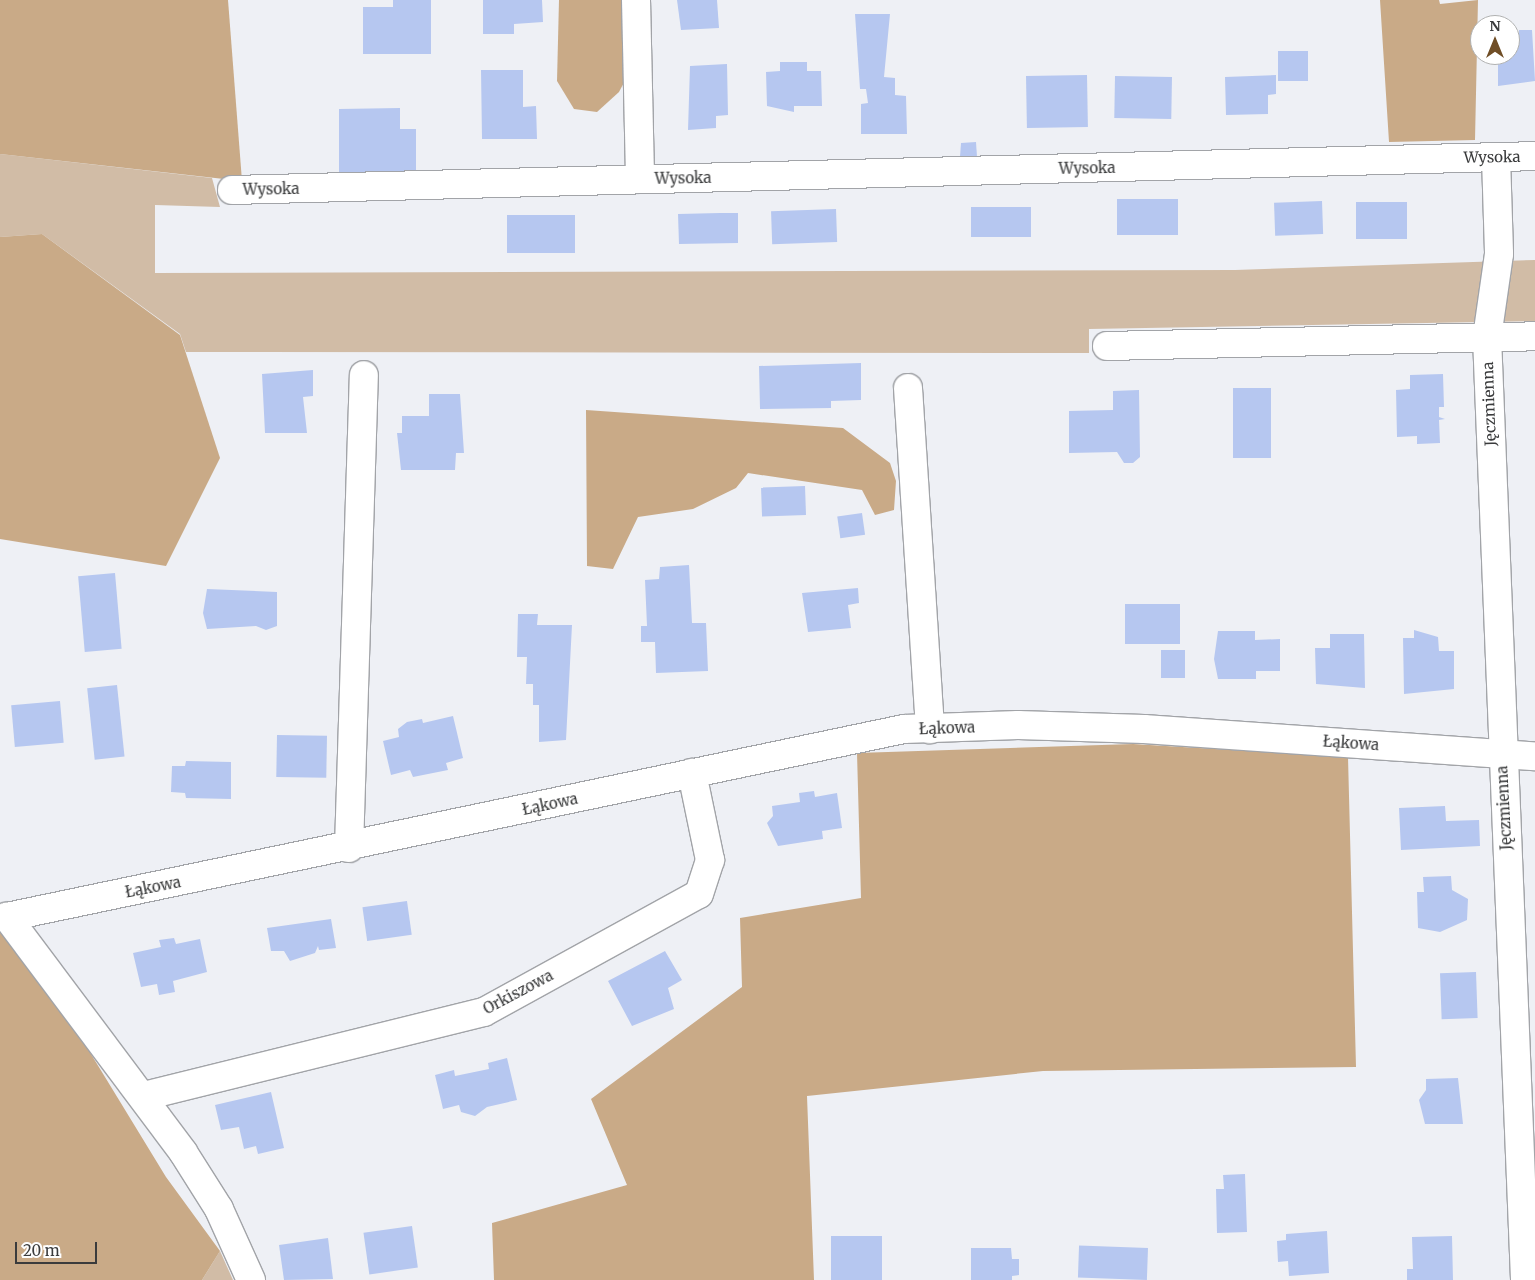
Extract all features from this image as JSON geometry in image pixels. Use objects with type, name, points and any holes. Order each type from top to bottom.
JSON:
[{"type":"street","name":"Wysoka","points":[[636,0],[640,179]]},
{"type":"street","name":"Wysoka","points":[[232,190],[1535,156]]},
{"type":"street","name":"Jęczmienna","points":[[1496,157],[1499,254],[1487,337],[1501,754],[1526,1280]]},
{"type":"street","points":[[1107,346],[1535,336]]},
{"type":"street","points":[[350,848],[364,375]]},
{"type":"street","points":[[908,388],[930,728]]},
{"type":"street","name":"Łąkowa","points":[[251,1280],[219,1209],[144,1096],[6,917],[350,848],[692,773],[904,730],[1018,725],[1144,728],[1535,756]]},
{"type":"street","name":"Orkiszowa","points":[[144,1096],[484,1012],[699,894],[710,860],[692,773]]},
{"type":"shaded area","points":[[0,0],[228,0],[242,181],[0,154]]},
{"type":"shaded area","points":[[559,0],[624,0],[628,75],[619,92],[597,112],[574,109],[557,81]]},
{"type":"shaded area","points":[[1380,0],[1439,0],[1440,4],[1478,0],[1478,15],[1470,15],[1470,65],[1477,65],[1475,140],[1389,142]]},
{"type":"shaded area","points":[[0,154],[212,178],[220,207],[155,205],[155,273],[1235,270],[1535,260],[1535,321],[1089,329],[1089,353],[186,352],[180,334],[42,234],[0,237]]},
{"type":"shaded area","points":[[42,234],[180,335],[220,458],[166,566],[0,539],[0,237]]},
{"type":"shaded area","points":[[586,410],[843,428],[890,463],[896,481],[894,510],[875,515],[862,490],[748,473],[736,488],[693,509],[638,517],[613,569],[587,566]]},
{"type":"shaded area","points":[[1133,744],[1348,757],[1356,1067],[1043,1071],[807,1096],[814,1280],[494,1280],[492,1223],[627,1185],[591,1099],[742,987],[740,918],[861,898],[857,753]]},
{"type":"shaded area","points":[[0,905],[166,1177],[220,1251],[202,1280],[0,1280]]},
{"type":"shaded area","points":[[220,1251],[233,1280],[202,1280]]},
{"type":"building","points":[[393,0],[431,0],[431,54],[363,54],[363,7],[393,7]]},
{"type":"building","points":[[483,0],[542,0],[543,22],[514,24],[514,34],[483,34]]},
{"type":"building","points":[[677,0],[717,0],[719,28],[681,30]]},
{"type":"building","points":[[855,14],[890,14],[884,77],[895,78],[895,95],[906,96],[907,134],[861,134],[861,104],[868,103],[866,89],[860,89]]},
{"type":"building","points":[[1520,30],[1532,30],[1535,81],[1498,86],[1498,65],[1520,65]]},
{"type":"building","points":[[1278,51],[1308,51],[1308,81],[1278,81]]},
{"type":"building","points":[[780,62],[807,62],[807,71],[821,71],[822,106],[794,106],[794,112],[767,106],[766,72],[780,71]]},
{"type":"building","points":[[727,64],[728,115],[716,116],[716,128],[688,130],[690,66]]},
{"type":"building","points":[[481,70],[523,70],[523,107],[536,106],[537,139],[482,139]]},
{"type":"building","points":[[1087,75],[1088,127],[1027,128],[1026,76]]},
{"type":"building","points":[[1276,75],[1276,94],[1268,95],[1268,114],[1226,115],[1225,77]]},
{"type":"building","points":[[1115,76],[1172,77],[1171,119],[1114,118]]},
{"type":"building","points":[[400,108],[400,129],[416,129],[416,173],[339,173],[339,109]]},
{"type":"building","points":[[976,142],[977,157],[960,157],[961,143]]},
{"type":"building","points":[[1117,199],[1178,199],[1178,235],[1117,235]]},
{"type":"building","points":[[1322,201],[1323,234],[1275,236],[1274,203]]},
{"type":"building","points":[[1356,202],[1407,202],[1407,239],[1356,239]]},
{"type":"building","points":[[971,207],[1031,207],[1031,237],[971,237]]},
{"type":"building","points":[[836,209],[837,242],[772,244],[771,211]]},
{"type":"building","points":[[738,213],[738,243],[679,244],[678,214]]},
{"type":"building","points":[[507,215],[575,215],[575,253],[507,253]]},
{"type":"building","points":[[861,363],[861,400],[831,401],[831,408],[760,409],[759,366]]},
{"type":"building","points":[[313,370],[313,396],[303,397],[307,433],[265,433],[262,374]]},
{"type":"building","points":[[1443,374],[1444,407],[1439,407],[1439,417],[1445,419],[1439,420],[1440,443],[1417,444],[1417,436],[1397,437],[1396,390],[1410,389],[1410,375]]},
{"type":"building","points":[[1233,388],[1271,388],[1271,458],[1233,458]]},
{"type":"building","points":[[1139,390],[1140,457],[1133,463],[1124,463],[1117,452],[1069,453],[1069,411],[1113,410],[1113,391]]},
{"type":"building","points":[[429,394],[460,394],[464,453],[456,453],[455,470],[401,470],[397,433],[402,433],[402,416],[429,416]]},
{"type":"building","points":[[805,486],[806,515],[762,517],[761,488]]},
{"type":"building","points":[[862,513],[865,535],[840,538],[837,516]]},
{"type":"building","points":[[689,565],[692,623],[706,623],[708,671],[656,673],[655,642],[641,642],[641,626],[647,626],[645,580],[659,579],[660,567]]},
{"type":"building","points":[[115,573],[122,649],[85,652],[78,576]]},
{"type":"building","points":[[858,588],[859,603],[848,605],[851,628],[808,632],[802,593]]},
{"type":"building","points":[[207,589],[277,592],[277,626],[266,630],[256,626],[207,629],[203,613]]},
{"type":"building","points":[[1125,604],[1180,604],[1180,644],[1125,644]]},
{"type":"building","points":[[518,614],[538,614],[537,625],[572,625],[566,740],[539,742],[539,705],[533,705],[533,684],[526,684],[527,657],[517,657]]},
{"type":"building","points":[[1414,630],[1438,637],[1439,651],[1454,651],[1454,689],[1404,694],[1403,638],[1414,638]]},
{"type":"building","points":[[1218,631],[1255,631],[1255,640],[1280,639],[1280,671],[1256,671],[1256,679],[1218,679],[1214,659]]},
{"type":"building","points":[[1330,634],[1364,634],[1365,688],[1316,684],[1315,648],[1330,648]]},
{"type":"building","points":[[1161,650],[1185,650],[1185,678],[1161,678]]},
{"type":"building","points":[[117,685],[125,757],[95,760],[87,688]]},
{"type":"building","points":[[60,701],[64,743],[15,747],[11,705]]},
{"type":"building","points":[[453,716],[463,758],[446,763],[448,770],[413,777],[410,770],[391,775],[383,741],[399,737],[398,729],[407,722],[422,719],[423,723]]},
{"type":"building","points":[[277,735],[327,736],[326,778],[276,777]]},
{"type":"building","points":[[186,761],[231,762],[231,799],[186,798],[185,793],[171,792],[172,766],[185,766]]},
{"type":"building","points":[[814,791],[815,797],[837,793],[842,828],[822,831],[823,839],[778,846],[767,823],[773,816],[772,806],[800,802],[799,793]]},
{"type":"building","points":[[1445,806],[1446,821],[1479,820],[1480,846],[1401,850],[1399,808]]},
{"type":"building","points":[[1451,876],[1452,890],[1468,899],[1467,920],[1440,932],[1418,928],[1417,892],[1424,892],[1423,877]]},
{"type":"building","points":[[407,901],[412,935],[367,941],[362,907]]},
{"type":"building","points":[[331,919],[336,948],[319,950],[318,946],[315,953],[290,961],[284,951],[271,951],[267,928]]},
{"type":"building","points":[[174,938],[176,944],[200,939],[207,972],[173,981],[175,992],[159,995],[157,984],[141,987],[133,953],[161,947],[159,940]]},
{"type":"building","points":[[665,951],[682,980],[668,988],[674,1009],[632,1026],[608,981]]},
{"type":"building","points":[[1476,972],[1478,1018],[1442,1019],[1440,973]]},
{"type":"building","points":[[507,1058],[517,1100],[487,1107],[475,1116],[461,1112],[459,1105],[443,1109],[435,1075],[454,1070],[455,1076],[489,1069],[488,1063]]},
{"type":"building","points":[[1458,1078],[1463,1124],[1425,1124],[1419,1100],[1426,1090],[1426,1079]]},
{"type":"building","points":[[271,1092],[284,1148],[258,1154],[256,1146],[244,1149],[239,1127],[221,1130],[215,1105]]},
{"type":"building","points":[[1245,1174],[1247,1232],[1217,1233],[1216,1189],[1224,1189],[1223,1175]]},
{"type":"building","points":[[412,1226],[418,1268],[369,1274],[363,1233]]},
{"type":"building","points":[[1327,1231],[1329,1273],[1289,1276],[1288,1261],[1278,1262],[1277,1241],[1286,1240],[1286,1234]]},
{"type":"building","points":[[831,1236],[882,1236],[882,1280],[831,1280]]},
{"type":"building","points":[[1452,1236],[1453,1280],[1407,1280],[1407,1269],[1413,1269],[1412,1237]]},
{"type":"building","points":[[328,1238],[333,1279],[284,1280],[279,1245]]},
{"type":"building","points":[[1079,1246],[1148,1248],[1147,1280],[1078,1278]]},
{"type":"building","points":[[971,1248],[1011,1248],[1012,1259],[1019,1259],[1019,1275],[1012,1276],[1012,1280],[971,1280]]}]
